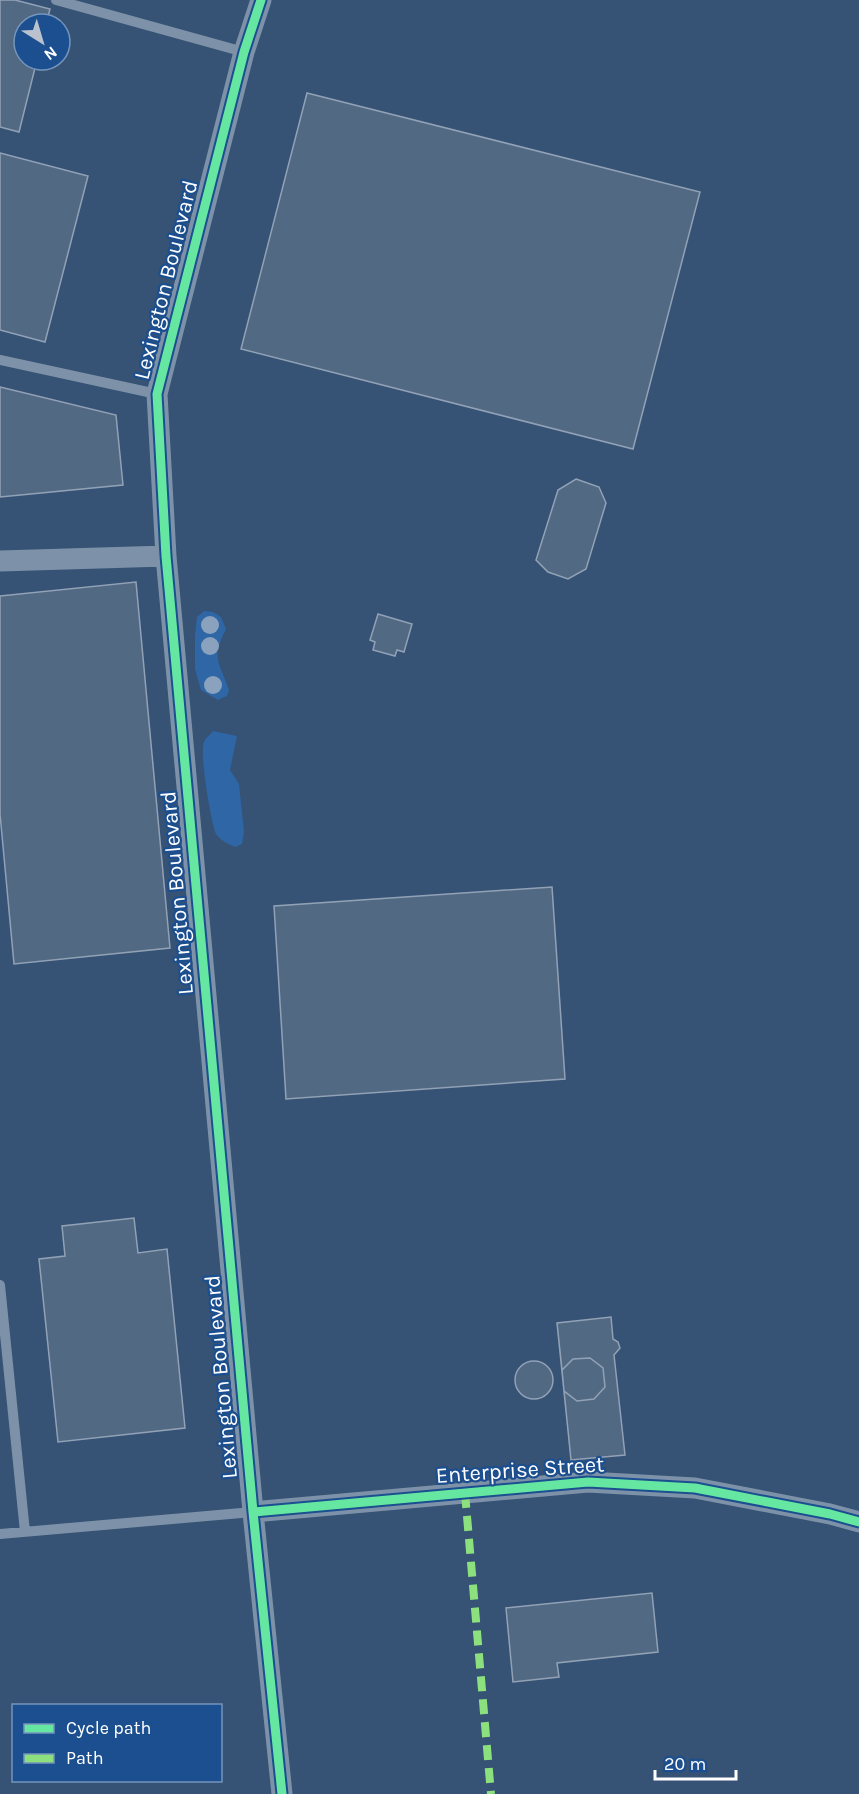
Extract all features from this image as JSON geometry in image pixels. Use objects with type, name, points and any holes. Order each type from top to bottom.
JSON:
[{"type":"street","name":"Lexington Boulevard","points":[[261,0],[244,52],[157,394],[166,555],[253,1512],[282,1794]]},
{"type":"street","points":[[0,561],[166,555]]},
{"type":"street","name":"Enterprise Street","points":[[253,1512],[588,1482],[695,1488],[830,1514],[859,1522]]},
{"type":"lane","points":[[56,0],[244,52]]},
{"type":"lane","points":[[0,360],[157,394]]},
{"type":"lane","points":[[0,1285],[25,1532]]},
{"type":"lane","name":"Enterprise Street","points":[[0,1534],[253,1512]]},
{"type":"shaded area","points":[[204,611],[213,612],[221,617],[226,629],[221,639],[218,660],[229,690],[227,696],[218,700],[201,690],[195,669],[197,617]]},
{"type":"shaded area","points":[[213,731],[237,736],[230,770],[239,784],[244,832],[242,844],[235,847],[216,834],[209,803],[203,748],[205,741]]},
{"type":"building","points":[[0,0],[15,0],[50,9],[49,12],[12,12],[12,72],[34,72],[19,132],[0,127]]},
{"type":"building","points":[[307,93],[700,192],[633,449],[241,349]]},
{"type":"building","points":[[0,153],[88,176],[45,342],[0,330]]},
{"type":"building","points":[[0,387],[116,415],[123,485],[0,497]]},
{"type":"building","points":[[576,479],[599,487],[606,503],[586,569],[568,579],[548,572],[536,560],[558,490]]},
{"type":"building","points":[[136,582],[170,948],[14,964],[0,814],[0,596]]},
{"type":"building","points":[[378,614],[412,624],[404,652],[397,650],[395,656],[373,650],[375,642],[370,640]]},
{"type":"building","points":[[552,887],[565,1079],[286,1099],[274,906]]},
{"type":"building","points":[[134,1218],[138,1253],[167,1249],[185,1428],[58,1442],[39,1259],[65,1256],[62,1226]]},
{"type":"building","points":[[611,1317],[613,1339],[618,1342],[620,1348],[614,1355],[625,1455],[571,1460],[564,1391],[577,1401],[594,1399],[605,1387],[603,1368],[590,1358],[573,1359],[562,1370],[557,1323]]},
{"type":"building","points":[[611,1317],[613,1339],[618,1342],[620,1348],[614,1355],[625,1455],[571,1460],[557,1323]]},
{"type":"building","points":[[590,1358],[603,1368],[605,1387],[594,1399],[577,1401],[564,1391],[562,1370],[573,1359]]},
{"type":"building","points":[[534,1361],[547,1367],[553,1380],[547,1393],[534,1399],[521,1393],[515,1380],[521,1367]]},
{"type":"building","points":[[534,1361],[547,1367],[553,1380],[547,1393],[534,1399],[521,1393],[515,1380],[521,1367]]},
{"type":"building","points":[[652,1593],[658,1652],[557,1663],[559,1677],[513,1682],[506,1608]]},
{"type":"marked path","points":[[465,1493],[491,1794]]},
{"type":"cycle path","points":[[261,0],[244,52],[157,394],[166,556],[253,1512],[282,1794]]},
{"type":"cycle path","points":[[253,1512],[588,1482],[695,1488],[830,1514],[859,1522]]}]
